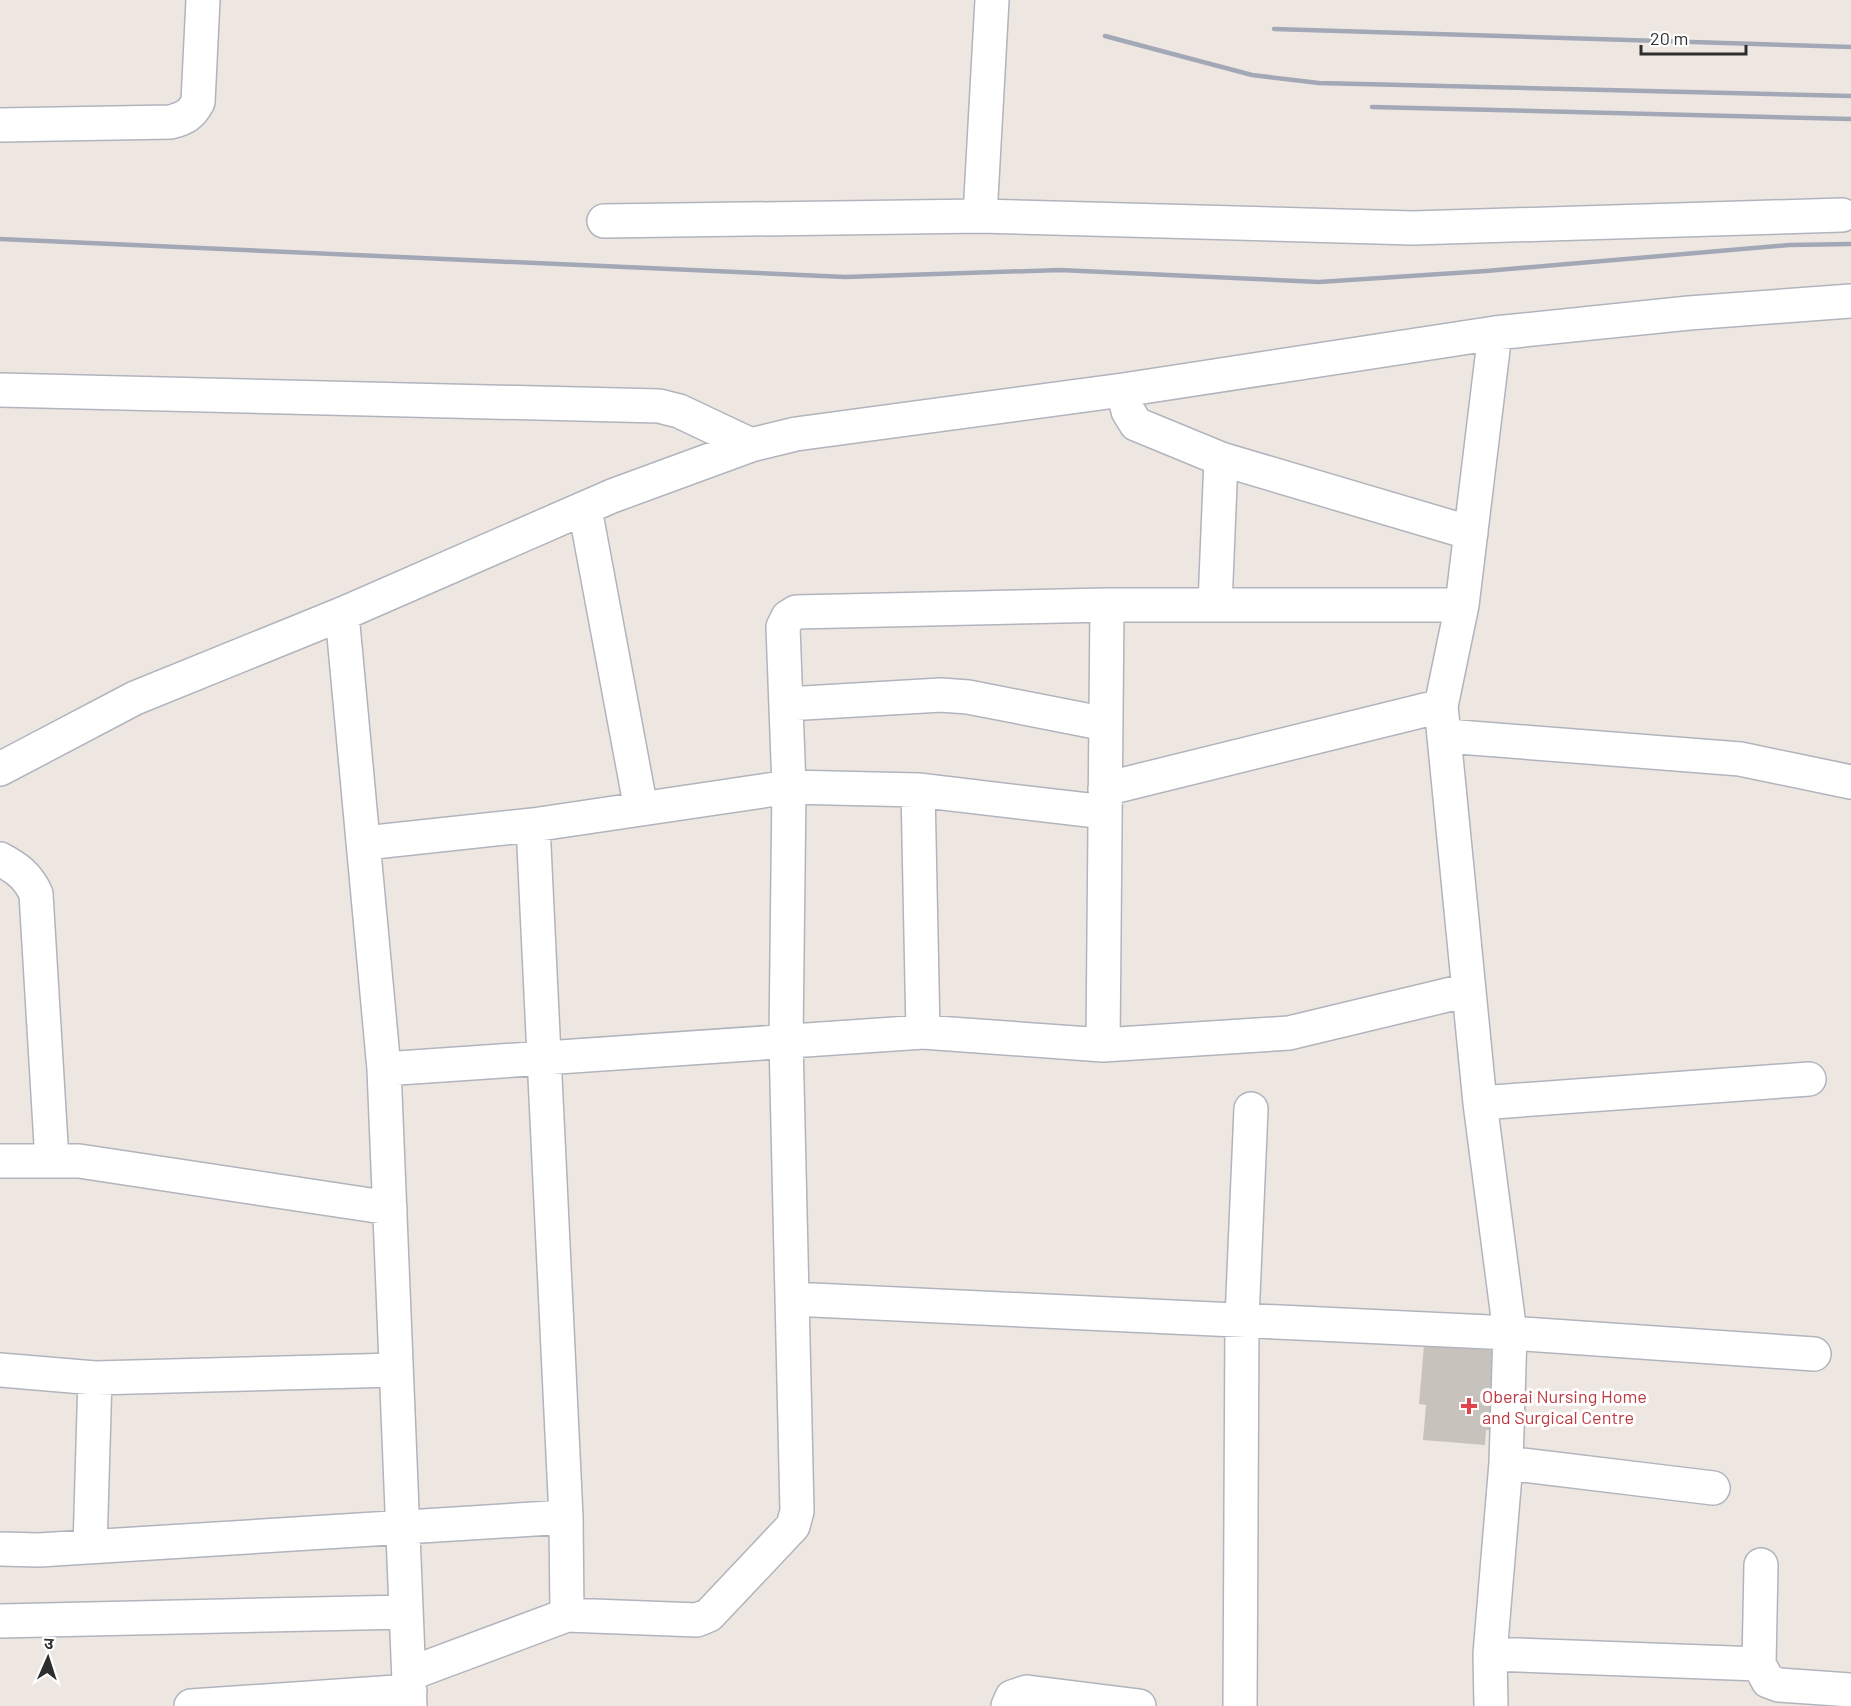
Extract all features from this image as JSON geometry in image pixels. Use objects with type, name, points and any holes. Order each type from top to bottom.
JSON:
[{"type":"street","points":[[0,124],[171,122],[185,118],[193,112],[198,102],[203,0]]},
{"type":"street","points":[[980,216],[992,0]]},
{"type":"street","points":[[604,221],[980,216],[1413,228],[1842,215]]},
{"type":"street","points":[[0,769],[135,698],[342,614],[612,496],[751,445],[796,434],[1123,390],[1495,333],[1689,313],[1851,301]]},
{"type":"street","points":[[1491,1706],[1490,1654],[1506,1463],[1510,1333],[1480,1103],[1443,721],[1462,605],[1495,333]]},
{"type":"street","points":[[0,390],[659,406],[694,417],[751,445]]},
{"type":"street","points":[[1123,390],[1128,411],[1136,424],[1221,459],[1471,533]]},
{"type":"street","points":[[1215,605],[1221,459]]},
{"type":"street","points":[[585,509],[641,809]]},
{"type":"street","points":[[191,1706],[410,1690],[567,1615],[697,1620],[709,1615],[793,1526],[797,1512],[786,1040],[789,787],[783,627],[788,617],[796,612],[1107,605],[1462,605]]},
{"type":"street","points":[[1103,1045],[1107,605]]},
{"type":"street","points":[[342,614],[384,1069],[410,1690]]},
{"type":"street","points":[[787,704],[941,695],[968,697],[1106,724]]},
{"type":"street","points":[[364,843],[533,825],[789,787],[918,790],[1105,801],[1443,721],[1740,759],[1851,782]]},
{"type":"street","points":[[918,790],[923,1032]]},
{"type":"street","points":[[533,825],[566,1517],[567,1615]]},
{"type":"street","points":[[0,858],[18,868],[31,882],[36,894],[52,1161]]},
{"type":"street","points":[[384,1069],[923,1032],[1103,1045],[1289,1033],[1468,990]]},
{"type":"street","points":[[1480,1103],[1809,1079]]},
{"type":"street","points":[[1240,1706],[1242,1319],[1251,1109]]},
{"type":"street","points":[[0,1161],[79,1161],[390,1208]]},
{"type":"street","points":[[792,1299],[1510,1333],[1814,1354]]},
{"type":"street","points":[[0,1370],[95,1378],[396,1370]]},
{"type":"street","points":[[90,1547],[95,1378]]},
{"type":"street","points":[[1506,1463],[1713,1488]]},
{"type":"street","points":[[0,1549],[39,1550],[566,1517]]},
{"type":"street","points":[[1761,1565],[1759,1664],[1768,1681],[1779,1685],[1851,1690]]},
{"type":"street","points":[[0,1621],[406,1612]]},
{"type":"street","points":[[1490,1654],[1759,1664]]},
{"type":"street","points":[[1008,1706],[1012,1697],[1028,1692],[1139,1706]]},
{"type":"building","points":[[1424,1345],[1526,1353],[1519,1433],[1486,1430],[1485,1445],[1423,1440],[1426,1405],[1419,1404]]},
{"type":"railway","points":[[1274,29],[1851,47]]},
{"type":"railway","points":[[1105,36],[1252,75],[1319,83],[1851,96]]},
{"type":"railway","points":[[1372,107],[1851,119]]},
{"type":"railway","points":[[0,239],[845,277],[1060,270],[1319,282],[1486,271],[1789,245],[1851,244]]},
{"type":"place","name":"Oberai Nursing Home and Surgical Centre","points":[[1469,1406]]}]
